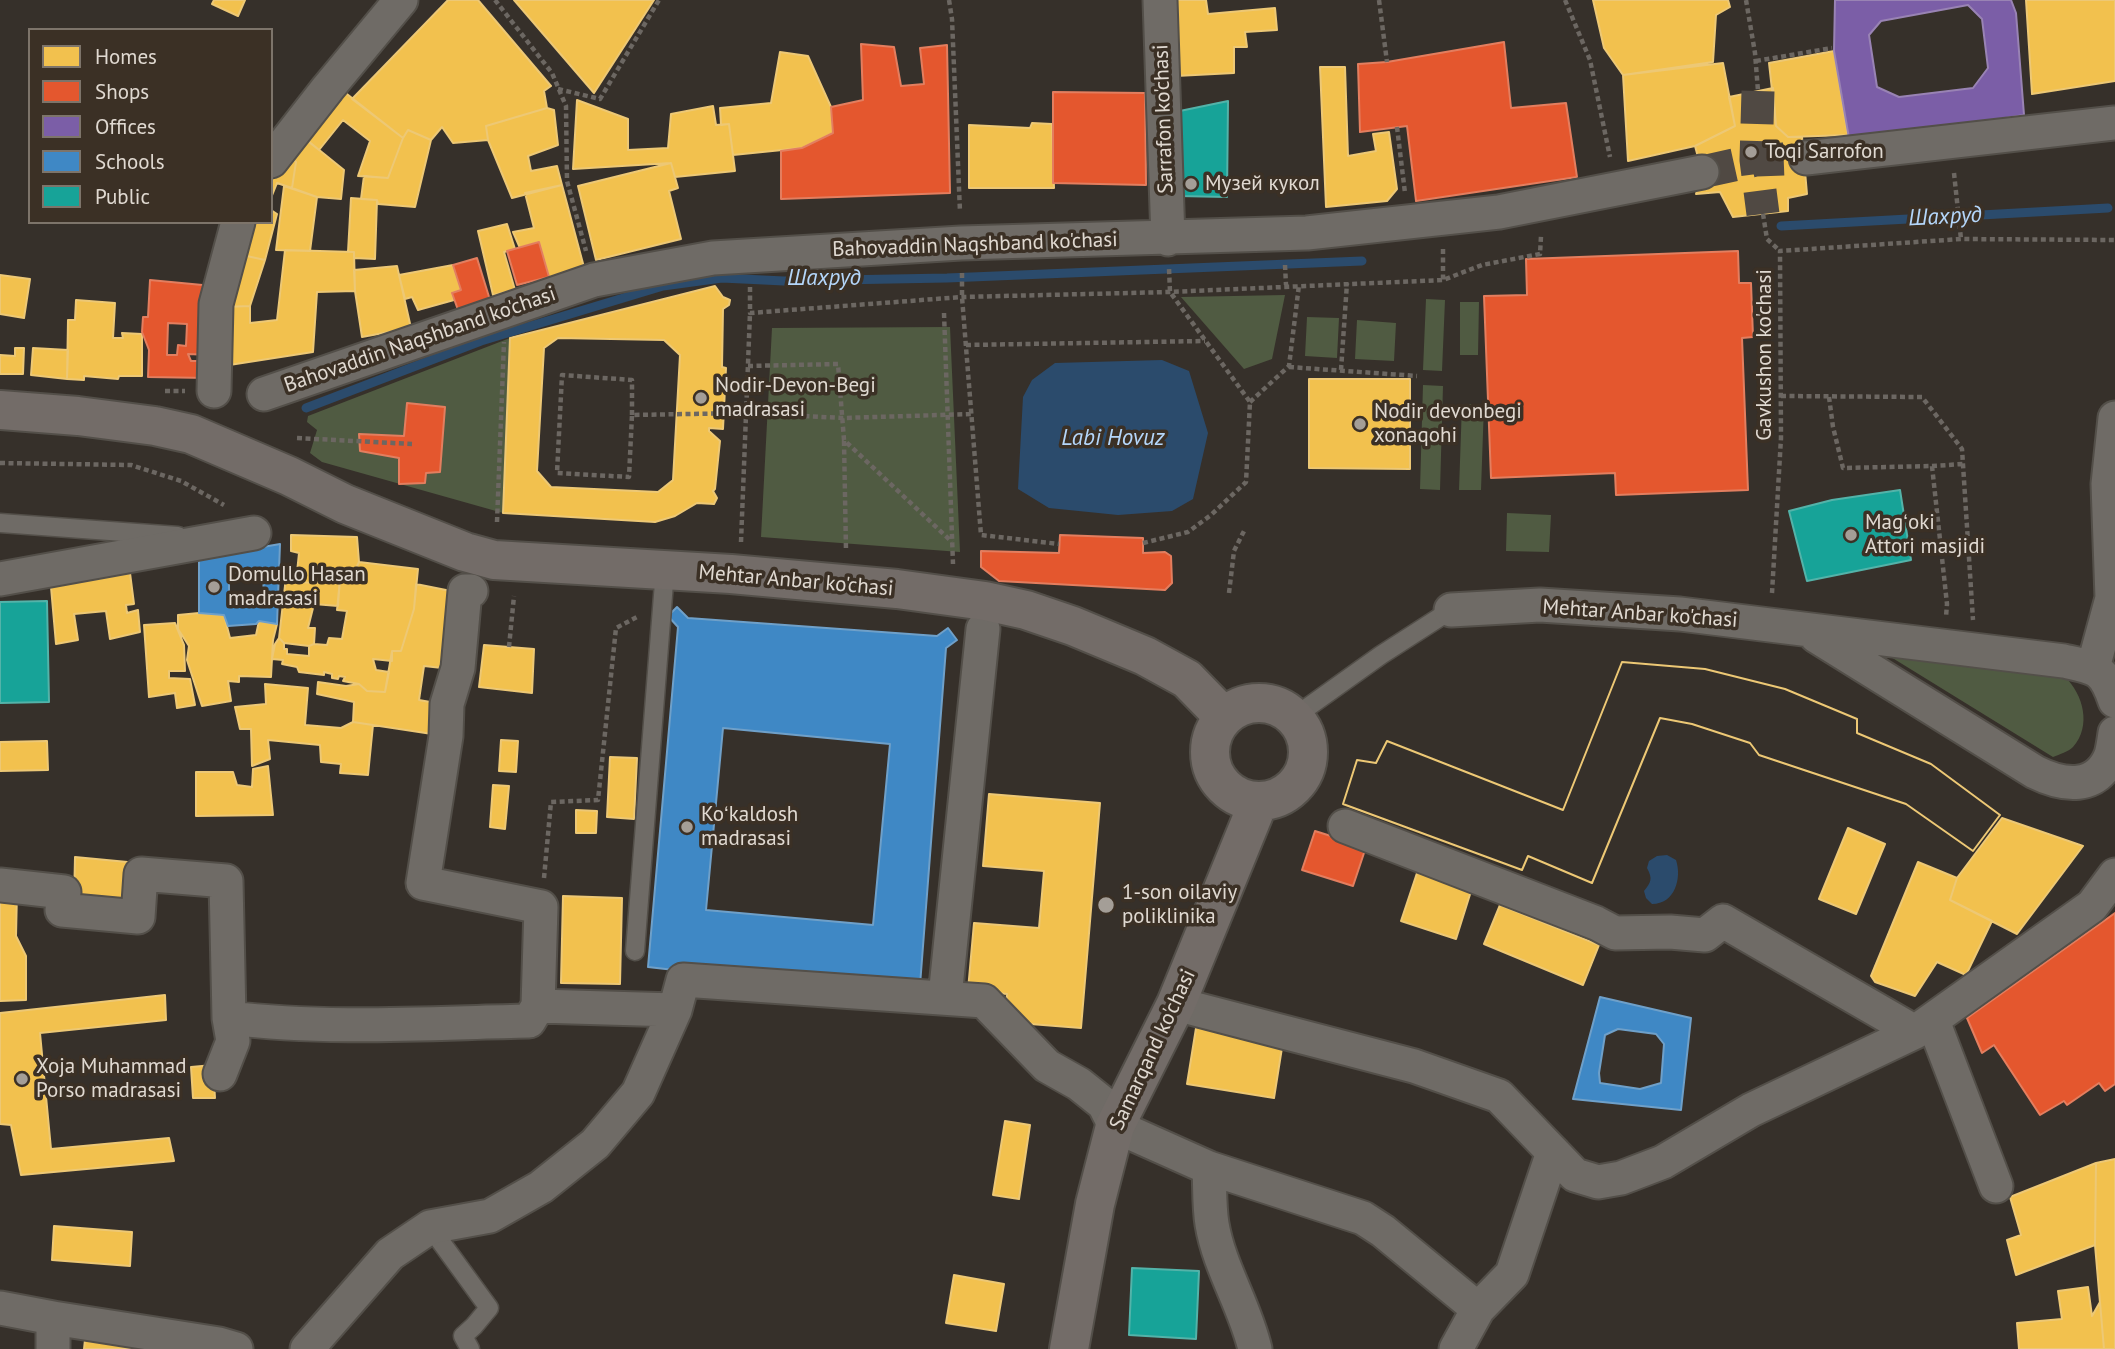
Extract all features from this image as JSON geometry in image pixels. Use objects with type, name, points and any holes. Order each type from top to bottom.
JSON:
[{"type":"main road","name":"Mehtar Anbar ko'chasi","points":[[0,410],[79,416],[155,426],[191,434],[289,476],[345,504],[465,552],[494,560],[663,587],[897,589],[985,601],[1026,610],[1145,656],[1188,679],[1224,717]]},
{"type":"main road","points":[[1259,703],[1278,707],[1294,717],[1305,733],[1308,752],[1305,771],[1294,787],[1278,797],[1259,801],[1240,797],[1224,787],[1214,771],[1210,752],[1214,733],[1224,717],[1240,706],[1259,703]]},
{"type":"main road","name":"Samarqand ko'chasi","points":[[1069,1349],[1096,1204],[1115,1126],[1176,1004],[1259,801]]},
{"type":"street","points":[[273,158],[401,0]]},
{"type":"street","name":"Sarrafon ko'chasi","points":[[1160,0],[1168,239]]},
{"type":"street","points":[[1805,158],[2115,123]]},
{"type":"street","name":"Bahovaddin Naqshband ko'chasi","points":[[264,394],[594,280],[713,258],[961,243],[1307,233],[1499,212],[1702,172]]},
{"type":"street","points":[[214,391],[216,304],[237,224]]},
{"type":"street","points":[[2115,418],[2108,484],[2112,598],[2093,667],[2104,676],[2115,701]]},
{"type":"street","points":[[0,579],[254,533]]},
{"type":"street","points":[[229,1018],[280,1024],[415,1025],[529,1021],[538,1006],[541,907],[423,883],[446,736],[447,704],[458,668],[465,591],[471,591]]},
{"type":"street","name":"Mehtar Anbar ko'chasi","points":[[1451,610],[1540,606],[1597,607],[1680,614],[2093,667]]},
{"type":"street","points":[[945,997],[983,629]]},
{"type":"street","name":"Mehtar Anbar ko'chasi","points":[[1808,631],[2054,782],[2073,784],[2097,776],[2110,756],[2115,733]]},
{"type":"street","points":[[1345,826],[1596,923],[1615,933],[1670,932],[1705,935],[1723,921],[1924,1026],[1996,1186]]},
{"type":"street","points":[[0,885],[64,891],[62,910],[138,917],[141,874],[226,881],[229,1018],[233,1041],[220,1074]]},
{"type":"street","points":[[1176,1004],[1414,1066],[1500,1096],[1575,1175],[1598,1182],[1621,1178],[1663,1162],[1751,1110],[1924,1026],[2092,906],[2115,875]]},
{"type":"street","points":[[307,1349],[390,1254],[430,1227],[490,1216],[541,1187],[595,1144],[638,1093],[674,1010],[683,980],[984,1001],[1047,1066],[1079,1084],[1104,1104],[1115,1126],[1209,1168],[1363,1218],[1478,1308]]},
{"type":"street","points":[[538,1006],[674,1010]]},
{"type":"street","points":[[1456,1349],[1478,1308],[1512,1274],[1553,1152]]},
{"type":"street","points":[[1209,1168],[1212,1223],[1223,1264],[1251,1332],[1255,1349]]},
{"type":"street","points":[[0,1308],[53,1334],[219,1344],[236,1349]]},
{"type":"lane","points":[[0,523],[222,539]]},
{"type":"lane","points":[[635,951],[663,587]]},
{"type":"lane","name":"Mehtar Anbar ko'chasi","points":[[1294,717],[1381,655],[1451,610]]},
{"type":"lane","points":[[430,1227],[489,1308],[463,1336],[470,1349]]},
{"type":"path","points":[[495,0],[552,73],[566,106],[567,181],[594,280]]},
{"type":"path","points":[[558,89],[600,99],[659,0]]},
{"type":"path","points":[[949,0],[961,243]]},
{"type":"path","points":[[1379,0],[1387,62]]},
{"type":"path","points":[[1565,0],[1590,60],[1611,159]]},
{"type":"path","points":[[1746,0],[1758,91]]},
{"type":"path","points":[[1756,61],[1832,48]]},
{"type":"path","points":[[1397,127],[1409,222]]},
{"type":"path","points":[[750,313],[962,297],[1170,292],[1443,280],[1482,265],[1540,254],[1542,204]]},
{"type":"path","points":[[1958,207],[1961,239]]},
{"type":"path","points":[[1763,214],[1767,239],[1780,251]]},
{"type":"path","name":"Gavkushon ko'chasi","points":[[1771,626],[1781,438],[1780,251],[1961,239],[2115,240]]},
{"type":"path","points":[[1285,274],[1286,285]]},
{"type":"path","points":[[1143,543],[1188,532],[1211,515],[1246,482],[1250,402],[1170,292],[1170,282]]},
{"type":"path","points":[[1341,370],[1347,283]]},
{"type":"path","points":[[1250,402],[1289,367],[1298,285]]},
{"type":"path","points":[[963,287],[981,535],[1059,544]]},
{"type":"path","points":[[741,542],[750,295]]},
{"type":"path","points":[[944,313],[953,564]]},
{"type":"path","points":[[496,522],[504,338]]},
{"type":"path","points":[[966,345],[1206,341]]},
{"type":"path","points":[[748,366],[838,364],[844,440],[846,550]]},
{"type":"path","points":[[1289,367],[1417,376]]},
{"type":"path","points":[[562,376],[632,380],[632,415],[629,477],[557,473],[562,376]]},
{"type":"path","points":[[1781,396],[1922,397],[1962,450],[1975,651]]},
{"type":"path","points":[[1829,397],[1843,468],[1963,464]]},
{"type":"path","points":[[632,415],[746,413],[843,418],[973,414]]},
{"type":"path","points":[[297,438],[412,444]]},
{"type":"path","points":[[844,440],[952,542]]},
{"type":"path","points":[[0,463],[131,465],[181,481],[226,506]]},
{"type":"path","points":[[1932,466],[1947,604]]},
{"type":"path","points":[[1229,593],[1234,551],[1245,529]]},
{"type":"path","points":[[541,907],[551,802],[598,800],[616,628],[663,587]]},
{"type":"path","points":[[509,647],[514,594]]},
{"type":"green space","points":[[1285,295],[1272,359],[1244,369],[1181,297]]},
{"type":"green space","points":[[1426,299],[1445,300],[1442,371],[1423,370]]},
{"type":"green space","points":[[1460,302],[1479,302],[1478,355],[1460,355]]},
{"type":"green space","points":[[1307,317],[1339,318],[1337,358],[1305,356]]},
{"type":"green space","points":[[1357,320],[1396,323],[1394,361],[1355,359]]},
{"type":"green space","points":[[950,327],[960,552],[761,537],[772,328]]},
{"type":"green space","points":[[510,338],[503,513],[322,462],[310,453],[317,430],[307,422],[308,416]]},
{"type":"green space","points":[[1423,385],[1443,386],[1440,490],[1420,489]]},
{"type":"green space","points":[[1462,404],[1484,404],[1481,490],[1459,490]]},
{"type":"green space","points":[[1507,513],[1551,515],[1549,552],[1506,551]]},
{"type":"green space","points":[[1886,654],[2065,677],[2077,692],[2083,710],[2084,720],[2079,739],[2071,749],[2053,757]]},
{"type":"water","name":"Labi Hovuz","points":[[1162,360],[1189,371],[1208,433],[1193,499],[1172,511],[1118,515],[1049,508],[1018,489],[1023,397],[1032,380],[1055,363]]},
{"type":"water","points":[[1667,855],[1676,860],[1678,867],[1675,889],[1666,900],[1652,904],[1644,891],[1650,880],[1647,868],[1649,861],[1657,856]]},
{"type":"building: Homes","points":[[214,0],[245,0],[238,16],[212,4]]},
{"type":"building: Homes","points":[[448,0],[478,0],[551,86],[544,91],[547,108],[486,126],[488,140],[453,143],[442,127],[431,140],[408,130],[403,138],[352,99]]},
{"type":"building: Homes","points":[[514,0],[654,0],[594,93]]},
{"type":"building: Homes","points":[[1171,0],[1206,0],[1208,14],[1275,8],[1277,30],[1245,32],[1247,47],[1234,47],[1234,73],[1176,76]]},
{"type":"building: Homes","points":[[1593,0],[1728,0],[1730,7],[1716,15],[1713,62],[1623,75],[1604,48]]},
{"type":"building: Homes","points":[[2026,0],[2115,0],[2115,81],[2032,94]]},
{"type":"building: Homes","points":[[1834,51],[1848,135],[1788,137],[1776,126],[1769,63]]},
{"type":"building: Homes","points":[[780,52],[808,56],[831,107],[833,133],[802,148],[733,155],[729,124],[721,125],[720,108],[771,103]]},
{"type":"building: Homes","points":[[1723,63],[1735,126],[1695,146],[1628,161],[1623,75]]},
{"type":"building: Homes","points":[[1320,67],[1345,67],[1348,156],[1376,151],[1373,134],[1389,132],[1397,189],[1387,201],[1326,207]]},
{"type":"building: Homes","points":[[338,87],[403,138],[388,178],[358,176],[370,141],[343,120],[319,150],[300,135]]},
{"type":"building: Homes","name":"Toqi Sarrofon","points":[[1773,88],[1776,126],[1788,137],[1802,137],[1807,194],[1788,198],[1788,211],[1733,217],[1720,192],[1696,194],[1702,172],[1695,146],[1735,126],[1729,97]]},
{"type":"building: Homes","points":[[577,100],[628,119],[628,150],[668,148],[671,114],[713,106],[716,125],[729,124],[735,171],[675,177],[671,163],[573,169]]},
{"type":"building: Homes","points":[[547,108],[554,110],[558,145],[528,156],[531,171],[557,166],[562,185],[512,198],[488,140],[486,126]]},
{"type":"building: Homes","points":[[1032,123],[1052,124],[1054,188],[969,188],[969,125],[1030,128]]},
{"type":"building: Homes","points":[[408,130],[431,140],[415,207],[378,204],[377,200],[361,199],[364,176],[388,178]]},
{"type":"building: Homes","points":[[297,132],[344,170],[341,199],[317,197],[292,188],[296,162],[281,152]]},
{"type":"building: Homes","points":[[281,152],[296,162],[292,188],[277,183],[273,193],[273,163]]},
{"type":"building: Homes","points":[[671,163],[678,188],[669,191],[681,239],[596,260],[578,186]]},
{"type":"building: Homes","points":[[562,185],[585,271],[550,281],[539,242],[520,248],[513,232],[534,228],[525,193]]},
{"type":"building: Homes","points":[[284,186],[317,197],[310,251],[276,250]]},
{"type":"building: Homes","points":[[351,198],[377,200],[375,259],[354,258],[354,252],[348,252]]},
{"type":"building: Homes","points":[[273,211],[277,214],[265,260],[233,253],[241,224],[273,224]]},
{"type":"building: Homes","points":[[507,224],[515,249],[504,252],[515,290],[493,295],[478,231]]},
{"type":"building: Homes","points":[[285,250],[354,252],[355,291],[317,292],[313,352],[223,366],[223,307],[250,306],[250,323],[277,320]]},
{"type":"building: Homes","points":[[233,253],[265,260],[250,306],[223,307]]},
{"type":"building: Homes","points":[[453,265],[461,290],[452,293],[454,300],[418,310],[412,297],[405,299],[399,275]]},
{"type":"building: Homes","points":[[397,266],[411,328],[362,337],[354,270]]},
{"type":"building: Homes","points":[[0,275],[30,279],[24,318],[0,314]]},
{"type":"building: Homes","name":"Nodir-Devon-Begi madrasasi","points":[[715,286],[723,297],[730,300],[729,305],[723,309],[722,367],[726,368],[723,429],[709,428],[720,441],[713,491],[717,498],[714,504],[697,503],[675,516],[655,522],[503,513],[510,338]],"holes":[[[558,338],[664,340],[680,355],[673,480],[658,492],[551,487],[537,471],[544,348]]]},
{"type":"building: Homes","points":[[76,300],[115,303],[113,338],[123,338],[122,333],[142,334],[142,376],[119,376],[118,379],[84,376],[84,380],[67,379],[68,320],[75,320]]},
{"type":"building: Homes","points":[[15,348],[24,348],[23,374],[0,374],[0,355],[15,356]]},
{"type":"building: Homes","points":[[33,348],[68,350],[67,379],[31,375]]},
{"type":"building: Homes","name":"Nodir devonbegi xonaqohi","points":[[1309,379],[1410,379],[1410,469],[1309,468]]},
{"type":"building: Homes","points":[[291,535],[357,537],[359,562],[351,579],[318,578],[318,583],[296,582],[299,553],[291,551]]},
{"type":"building: Homes","points":[[359,562],[418,569],[414,609],[401,651],[392,651],[392,661],[373,659],[376,670],[389,672],[385,692],[367,691],[359,684],[343,681],[345,677],[332,678],[332,674],[324,672],[324,675],[299,672],[297,667],[282,664],[283,660],[272,659],[279,638],[284,643],[284,649],[287,649],[287,654],[309,656],[309,646],[327,645],[329,638],[342,639],[347,611],[337,610],[340,579],[351,579]]},
{"type":"building: Homes","points":[[130,573],[134,604],[126,605],[127,613],[138,610],[140,632],[110,639],[106,611],[74,614],[78,640],[56,644],[51,587]]},
{"type":"building: Homes","points":[[286,577],[297,578],[296,582],[318,583],[318,578],[340,579],[338,606],[314,604],[308,628],[315,628],[314,644],[309,646],[284,643],[279,638]]},
{"type":"building: Homes","points":[[416,584],[451,591],[451,669],[424,666],[419,700],[436,703],[432,734],[353,722],[354,702],[317,694],[318,682],[346,686],[359,684],[367,691],[385,692],[392,651],[401,651],[414,609]]},
{"type":"building: Homes","points":[[178,615],[224,615],[230,638],[256,635],[259,621],[277,624],[273,640],[271,677],[239,676],[239,682],[228,681],[231,701],[202,706],[187,660],[189,646],[178,629]]},
{"type":"building: Homes","points":[[175,623],[184,645],[185,671],[169,671],[169,678],[190,679],[195,705],[177,708],[175,693],[149,697],[144,625]]},
{"type":"building: Homes","points":[[484,645],[534,649],[532,693],[479,687]]},
{"type":"building: Homes","points":[[1622,662],[1705,669],[1785,689],[1857,719],[1857,733],[1931,764],[2000,815],[1973,851],[1906,804],[1759,755],[1750,743],[1692,724],[1660,718],[1592,883],[1528,856],[1522,870],[1343,804],[1357,760],[1376,763],[1387,741],[1563,810]]},
{"type":"building: Homes","points":[[1622,662],[1705,669],[1785,689],[1857,719],[1857,733],[1931,764],[2000,815],[1973,851],[1906,804],[1759,755],[1750,743],[1692,724],[1660,718],[1592,883],[1528,856],[1522,870],[1343,804],[1357,760],[1376,763],[1387,741],[1563,810]]},
{"type":"building: Homes","points":[[265,684],[308,688],[305,725],[341,728],[353,722],[373,725],[368,775],[340,773],[341,764],[321,762],[320,745],[268,740],[270,759],[252,766],[251,729],[240,729],[235,707],[266,704]]},
{"type":"building: Homes","points":[[501,740],[518,741],[516,772],[499,771]]},
{"type":"building: Homes","points":[[47,741],[48,770],[0,771],[0,742]]},
{"type":"building: Homes","points":[[610,757],[637,758],[634,819],[607,817]]},
{"type":"building: Homes","points":[[268,766],[273,815],[196,816],[196,772],[233,772],[237,785],[252,787],[253,769]]},
{"type":"building: Homes","points":[[493,785],[509,786],[505,829],[490,827]]},
{"type":"building: Homes","points":[[989,794],[1100,803],[1081,1028],[1005,1022],[1007,994],[968,990],[974,923],[1039,928],[1044,871],[983,866]]},
{"type":"building: Homes","points":[[576,810],[597,811],[596,833],[576,833]]},
{"type":"building: Homes","points":[[2002,818],[2083,846],[2017,934],[1950,900],[1957,878]]},
{"type":"building: Homes","points":[[1848,828],[1885,844],[1856,914],[1819,899]]},
{"type":"building: Homes","points":[[75,857],[138,863],[132,906],[74,902]]},
{"type":"building: Homes","points":[[1918,862],[1957,878],[1950,900],[1992,921],[1966,975],[1937,962],[1915,996],[1875,982],[1871,976]]},
{"type":"building: Homes","points":[[1418,870],[1472,888],[1456,939],[1401,921]]},
{"type":"building: Homes","points":[[0,891],[17,892],[16,936],[26,956],[26,1000],[0,1001]]},
{"type":"building: Homes","points":[[563,896],[622,898],[620,984],[561,983]]},
{"type":"building: Homes","points":[[1500,905],[1599,945],[1583,985],[1484,944]]},
{"type":"building: Homes","name":"Xoja Muhammad Porso madrasasi","points":[[165,995],[166,1020],[40,1033],[51,1149],[169,1138],[174,1161],[21,1175],[11,1125],[0,1124],[0,1013]]},
{"type":"building: Homes","points":[[1197,1022],[1284,1035],[1274,1098],[1187,1084]]},
{"type":"building: Homes","points":[[213,1065],[215,1098],[193,1098],[191,1067]]},
{"type":"building: Homes","points":[[1005,1121],[1030,1125],[1019,1199],[993,1195]]},
{"type":"building: Homes","points":[[2115,1159],[2115,1349],[2104,1349],[2095,1245],[2096,1163]]},
{"type":"building: Homes","points":[[2096,1163],[2095,1245],[2016,1275],[2007,1240],[2021,1235],[2010,1197]]},
{"type":"building: Homes","points":[[54,1226],[132,1232],[130,1266],[52,1260]]},
{"type":"building: Homes","points":[[954,1275],[1004,1284],[996,1331],[946,1323]]},
{"type":"building: Homes","points":[[2088,1287],[2092,1316],[2100,1302],[2104,1349],[2019,1349],[2017,1323],[2062,1319],[2058,1291]]},
{"type":"building: Homes","points":[[86,1330],[156,1349],[84,1349]]},
{"type":"building: Shops","points":[[1504,42],[1511,108],[1566,103],[1577,177],[1416,201],[1407,126],[1360,132],[1358,64],[1387,62]]},
{"type":"building: Shops","points":[[861,44],[894,47],[901,86],[924,84],[920,48],[947,45],[950,193],[781,199],[781,151],[802,148],[833,133],[831,107],[863,100]]},
{"type":"building: Shops","points":[[1053,92],[1145,93],[1146,185],[1053,183]]},
{"type":"building: Shops","points":[[539,242],[549,277],[517,285],[507,251]]},
{"type":"building: Shops","points":[[1738,251],[1739,283],[1751,283],[1753,337],[1742,338],[1748,490],[1616,495],[1615,473],[1491,478],[1484,296],[1527,295],[1526,259]]},
{"type":"building: Shops","points":[[477,258],[490,300],[458,310],[452,293],[461,290],[453,265]]},
{"type":"building: Shops","points":[[150,280],[213,286],[209,355],[188,354],[191,361],[209,361],[208,378],[148,377],[149,350],[142,332],[143,317],[148,317]],"holes":[[[168,323],[187,324],[186,346],[178,345],[177,355],[167,355]]]},
{"type":"building: Shops","points":[[407,403],[445,407],[440,472],[426,473],[425,483],[399,484],[399,458],[360,451],[359,434],[404,436]]},
{"type":"building: Shops","points":[[1060,535],[1143,538],[1143,553],[1165,552],[1171,556],[1172,583],[1165,590],[999,581],[981,567],[981,551],[1059,553]]},
{"type":"building: Shops","points":[[1315,831],[1366,847],[1353,886],[1302,870]]},
{"type":"building: Shops","points":[[2115,913],[2115,1084],[2105,1091],[2099,1083],[2067,1105],[2064,1101],[2040,1115],[1994,1045],[1982,1053],[1967,1018]]},
{"type":"building: Offices","points":[[1835,0],[2011,0],[2016,13],[2024,115],[1850,144],[1834,51]],"holes":[[[1968,5],[1982,19],[1988,68],[1973,88],[1899,97],[1877,87],[1869,35],[1881,21]]]},
{"type":"building: Schools","name":"Domullo Hasan madrasasi","points":[[280,544],[277,624],[259,621],[256,624],[228,626],[224,615],[199,613],[199,558]],"holes":[[[238,569],[254,570],[263,578],[264,594],[259,600],[248,599],[247,606],[239,605],[229,596],[229,580]]]},
{"type":"building: Schools","name":"Koʻkaldosh madrasasi","points":[[677,607],[688,618],[937,636],[948,628],[957,640],[946,648],[919,998],[648,967],[678,627],[668,616]],"holes":[[[723,728],[890,744],[873,925],[706,910]]]},
{"type":"building: Schools","points":[[1600,997],[1691,1018],[1681,1110],[1573,1099]],"holes":[[[1618,1029],[1656,1034],[1664,1044],[1661,1083],[1640,1089],[1600,1083],[1605,1035]]]},
{"type":"building: Public","points":[[1228,101],[1227,197],[1178,196],[1175,112]]},
{"type":"building: Public","name":"Magʻoki Attori masjidi","points":[[1900,490],[1911,560],[1807,581],[1789,511],[1832,500]]},
{"type":"building: Public","points":[[47,601],[49,702],[0,703],[0,602]]},
{"type":"building: Public","points":[[1132,1268],[1199,1271],[1196,1339],[1129,1335]]},
{"type":"waterway","name":"Шахруд","points":[[1781,226],[2108,208]]},
{"type":"waterway","name":"Шахруд","points":[[306,408],[481,341],[663,286],[722,278],[784,281],[947,278],[1362,261]]},
{"type":"tunnel","points":[[1758,91],[1756,160],[1763,214]]},
{"type":"tunnel","points":[[1702,172],[1756,160],[1806,158]]},
{"type":"place","name":"Toqi Sarrofon","points":[[1751,152]]},
{"type":"place","name":"Музей кукол","points":[[1191,184]]},
{"type":"place","name":"Nodir-Devon-Begi madrasasi","points":[[701,398]]},
{"type":"place","name":"Nodir devonbegi xonaqohi","points":[[1360,424]]},
{"type":"place","name":"Magʻoki Attori masjidi","points":[[1851,535]]},
{"type":"place","name":"Domullo Hasan madrasasi","points":[[214,587]]},
{"type":"place","name":"Koʻkaldosh madrasasi","points":[[687,827]]},
{"type":"place","name":"1-son oilaviy poliklinika","points":[[1106,905]]},
{"type":"place","name":"Xoja Muhammad Porso madrasasi","points":[[22,1079]]}]
